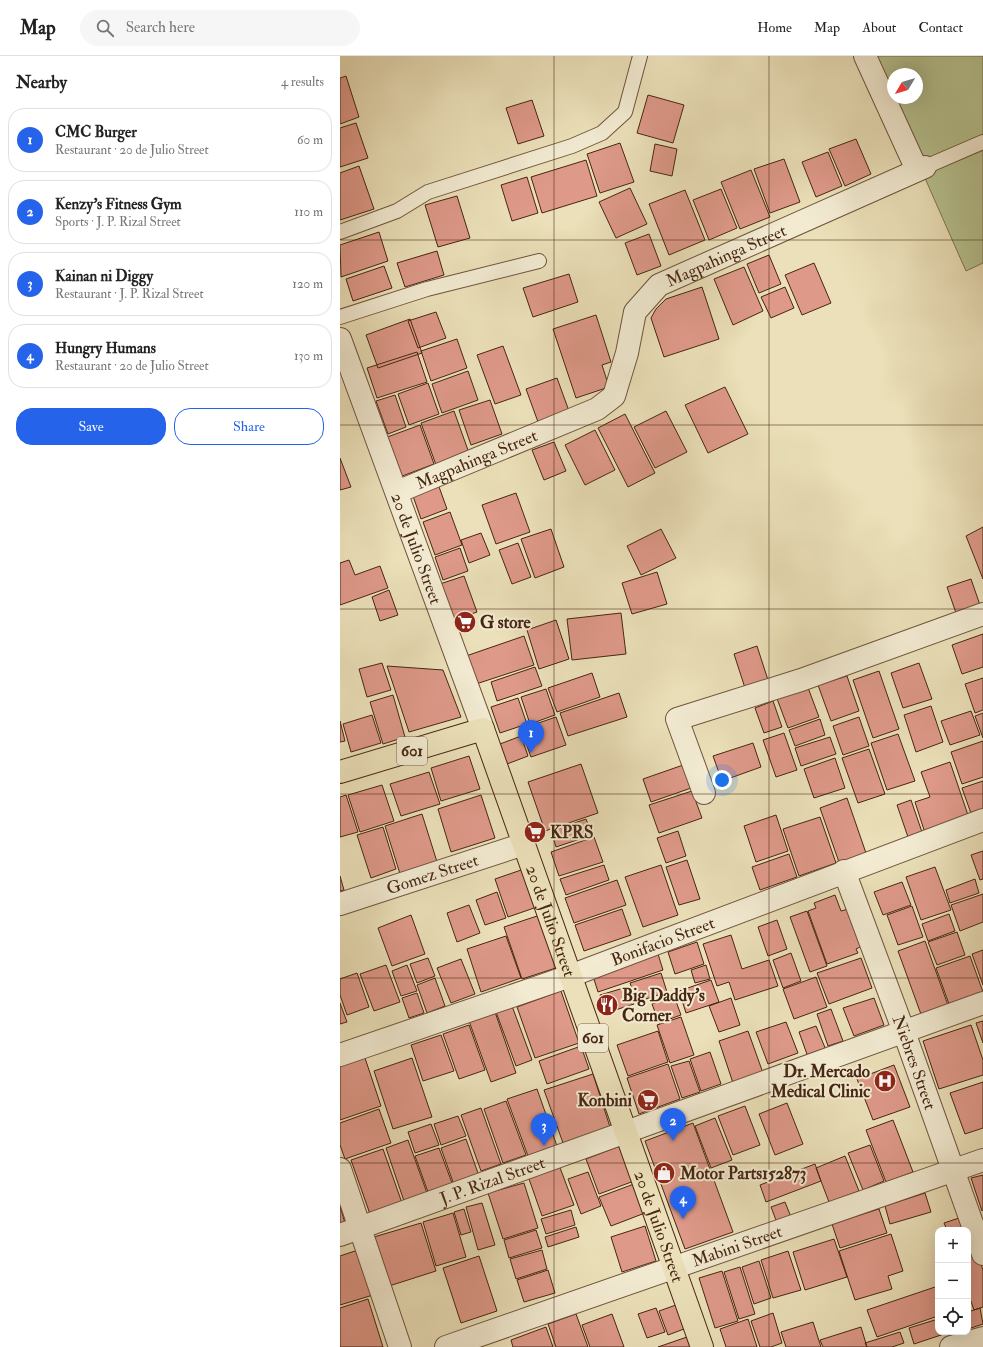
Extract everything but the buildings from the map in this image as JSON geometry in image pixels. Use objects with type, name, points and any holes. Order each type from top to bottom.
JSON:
[{"type":"main road","name":"601","points":[[340,772],[483,729]]},
{"type":"main road","name":"20 de Julio Street","points":[[483,729],[702,1347]]},
{"type":"street","points":[[865,56],[921,169]]},
{"type":"street","name":"Magpahinga Street","points":[[397,492],[597,409],[614,396],[627,353],[635,312],[659,286],[921,169]]},
{"type":"street","name":"20 de Julio Street","points":[[340,339],[483,729]]},
{"type":"street","points":[[704,793],[677,719],[801,680],[983,614]]},
{"type":"street","name":"Bonifacio Street","points":[[340,1055],[570,976],[844,871],[983,820]]},
{"type":"street","name":"Gomez Street","points":[[340,904],[524,844]]},
{"type":"street","name":"Niebres Street","points":[[844,871],[904,1032],[983,1254]]},
{"type":"street","name":"J. P. Rizal Street","points":[[350,1231],[983,1003]]},
{"type":"street","name":"Mabini Street","points":[[446,1347],[983,1160]]},
{"type":"street","points":[[340,1169],[350,1231],[400,1347]]},
{"type":"street","points":[[951,1347],[983,1338]]},
{"type":"lane","points":[[340,232],[397,211],[428,192],[572,146],[602,134],[625,112],[640,56]]},
{"type":"lane","points":[[921,169],[983,142]]},
{"type":"lane","points":[[340,317],[427,289],[539,261]]},
{"type":"green space","points":[[871,56],[983,56],[983,263],[966,271],[892,104],[923,104],[923,68],[887,68],[887,92]]},
{"type":"place","name":"G store","points":[[465,622]]},
{"type":"place","name":"CMC Burger","points":[[531,753]]},
{"type":"place","name":"KPRS","points":[[535,832]]},
{"type":"place","name":"Big Daddy's Corner","points":[[607,1005]]},
{"type":"place","name":"Dr. Mercado Medical Clinic","points":[[885,1081]]},
{"type":"place","name":"Konbini","points":[[648,1100]]},
{"type":"place","name":"Kenzy's Fitness Gym","points":[[673,1141]]},
{"type":"place","name":"Kainan ni Diggy","points":[[544,1146]]},
{"type":"place","name":"Motor Parts152873","points":[[664,1173]]},
{"type":"place","name":"Hungry Humans","points":[[683,1219]]}]
